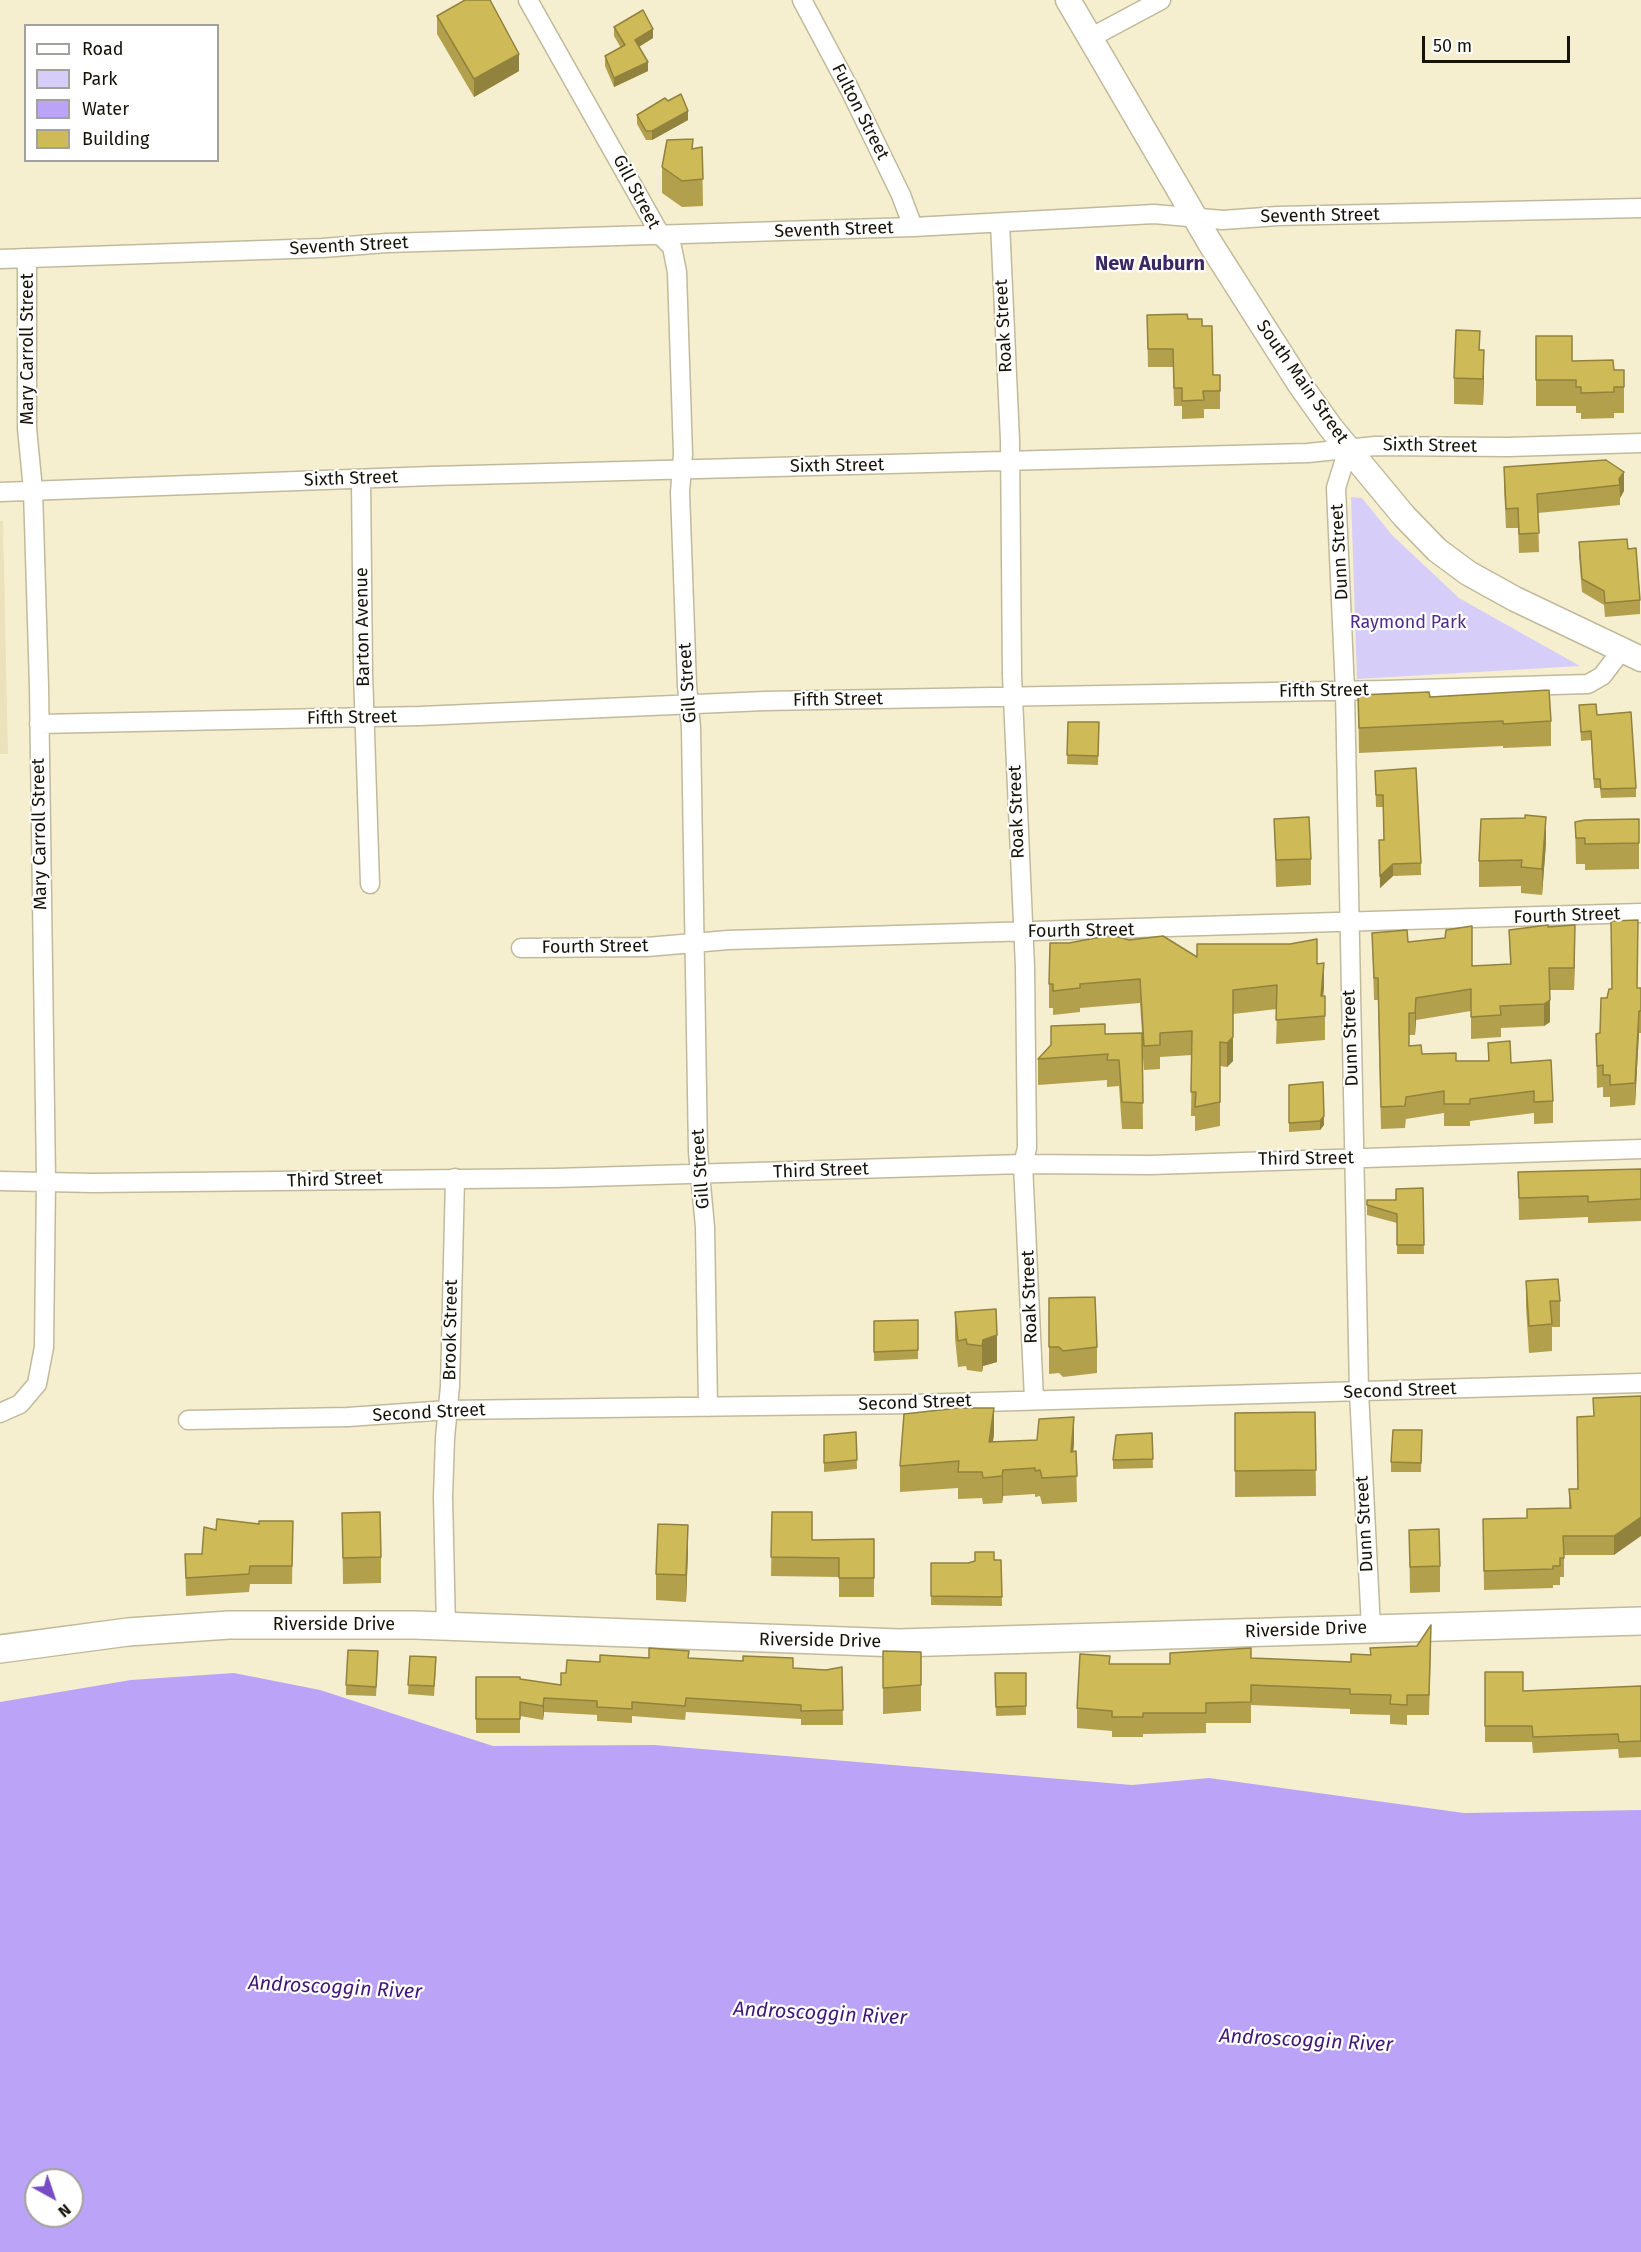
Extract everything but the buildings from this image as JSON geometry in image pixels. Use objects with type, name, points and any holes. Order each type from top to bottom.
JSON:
[{"type":"main road","name":"Riverside Drive","points":[[0,1649],[193,1626],[446,1627],[899,1643],[1639,1617]]},
{"type":"street","name":"Gill Street","points":[[528,0],[661,236],[672,247],[677,272],[682,470],[680,492],[689,705],[698,1152],[702,1173],[708,1407]]},
{"type":"street","name":"Fulton Street","points":[[802,0],[850,90],[901,195],[913,227]]},
{"type":"street","name":"South Main Street","points":[[1068,0],[1195,218],[1301,386],[1348,449],[1420,533],[1437,550],[1468,573],[1515,599],[1632,655]]},
{"type":"street","points":[[1090,38],[1161,0]]},
{"type":"street","name":"Seventh Street","points":[[0,259],[322,248],[387,243],[1000,224],[1154,214],[1223,220],[1278,216],[1641,208]]},
{"type":"street","name":"Roak Street","points":[[1000,224],[1010,461],[1014,697],[1027,1060],[1027,1148],[1023,1164],[1034,1399]]},
{"type":"street","name":"Mary Carroll Street","points":[[0,1413],[20,1404],[37,1384],[44,1347],[46,1180],[39,724],[33,490],[27,428],[27,258]]},
{"type":"street","name":"Sixth Street","points":[[0,492],[361,478],[1308,453],[1375,446],[1508,447],[1641,443]]},
{"type":"street","name":"Dunn Street","points":[[1348,449],[1336,488],[1345,691],[1359,1392],[1371,1628]]},
{"type":"street","name":"Barton Avenue","points":[[361,478],[370,884]]},
{"type":"street","name":"Fifth Street","points":[[39,724],[365,718],[689,705],[1588,684],[1632,655]]},
{"type":"street","name":"Fourth Street","points":[[521,948],[647,947],[728,940],[1641,913]]},
{"type":"street","name":"Third Street","points":[[0,1180],[93,1183],[555,1178],[1023,1164],[1151,1165],[1641,1149]]},
{"type":"street","name":"Brook Street","points":[[446,1627],[443,1497],[448,1410],[454,1178]]},
{"type":"street","name":"Second Street","points":[[188,1420],[348,1417],[448,1410],[913,1404],[1641,1383]]},
{"type":"shaded area","points":[[0,521],[3,521],[8,754],[0,754]]},
{"type":"green space","name":"Raymond Park","points":[[1351,497],[1362,498],[1392,535],[1459,598],[1580,666],[1357,679]]},
{"type":"water","name":"Androscoggin River","points":[[234,1673],[320,1690],[493,1746],[654,1745],[1132,1785],[1209,1778],[1464,1813],[1641,1810],[1641,2252],[0,2252],[0,1702],[131,1680]]},
{"type":"district","name":"New Auburn","points":[[1150,264]]}]
